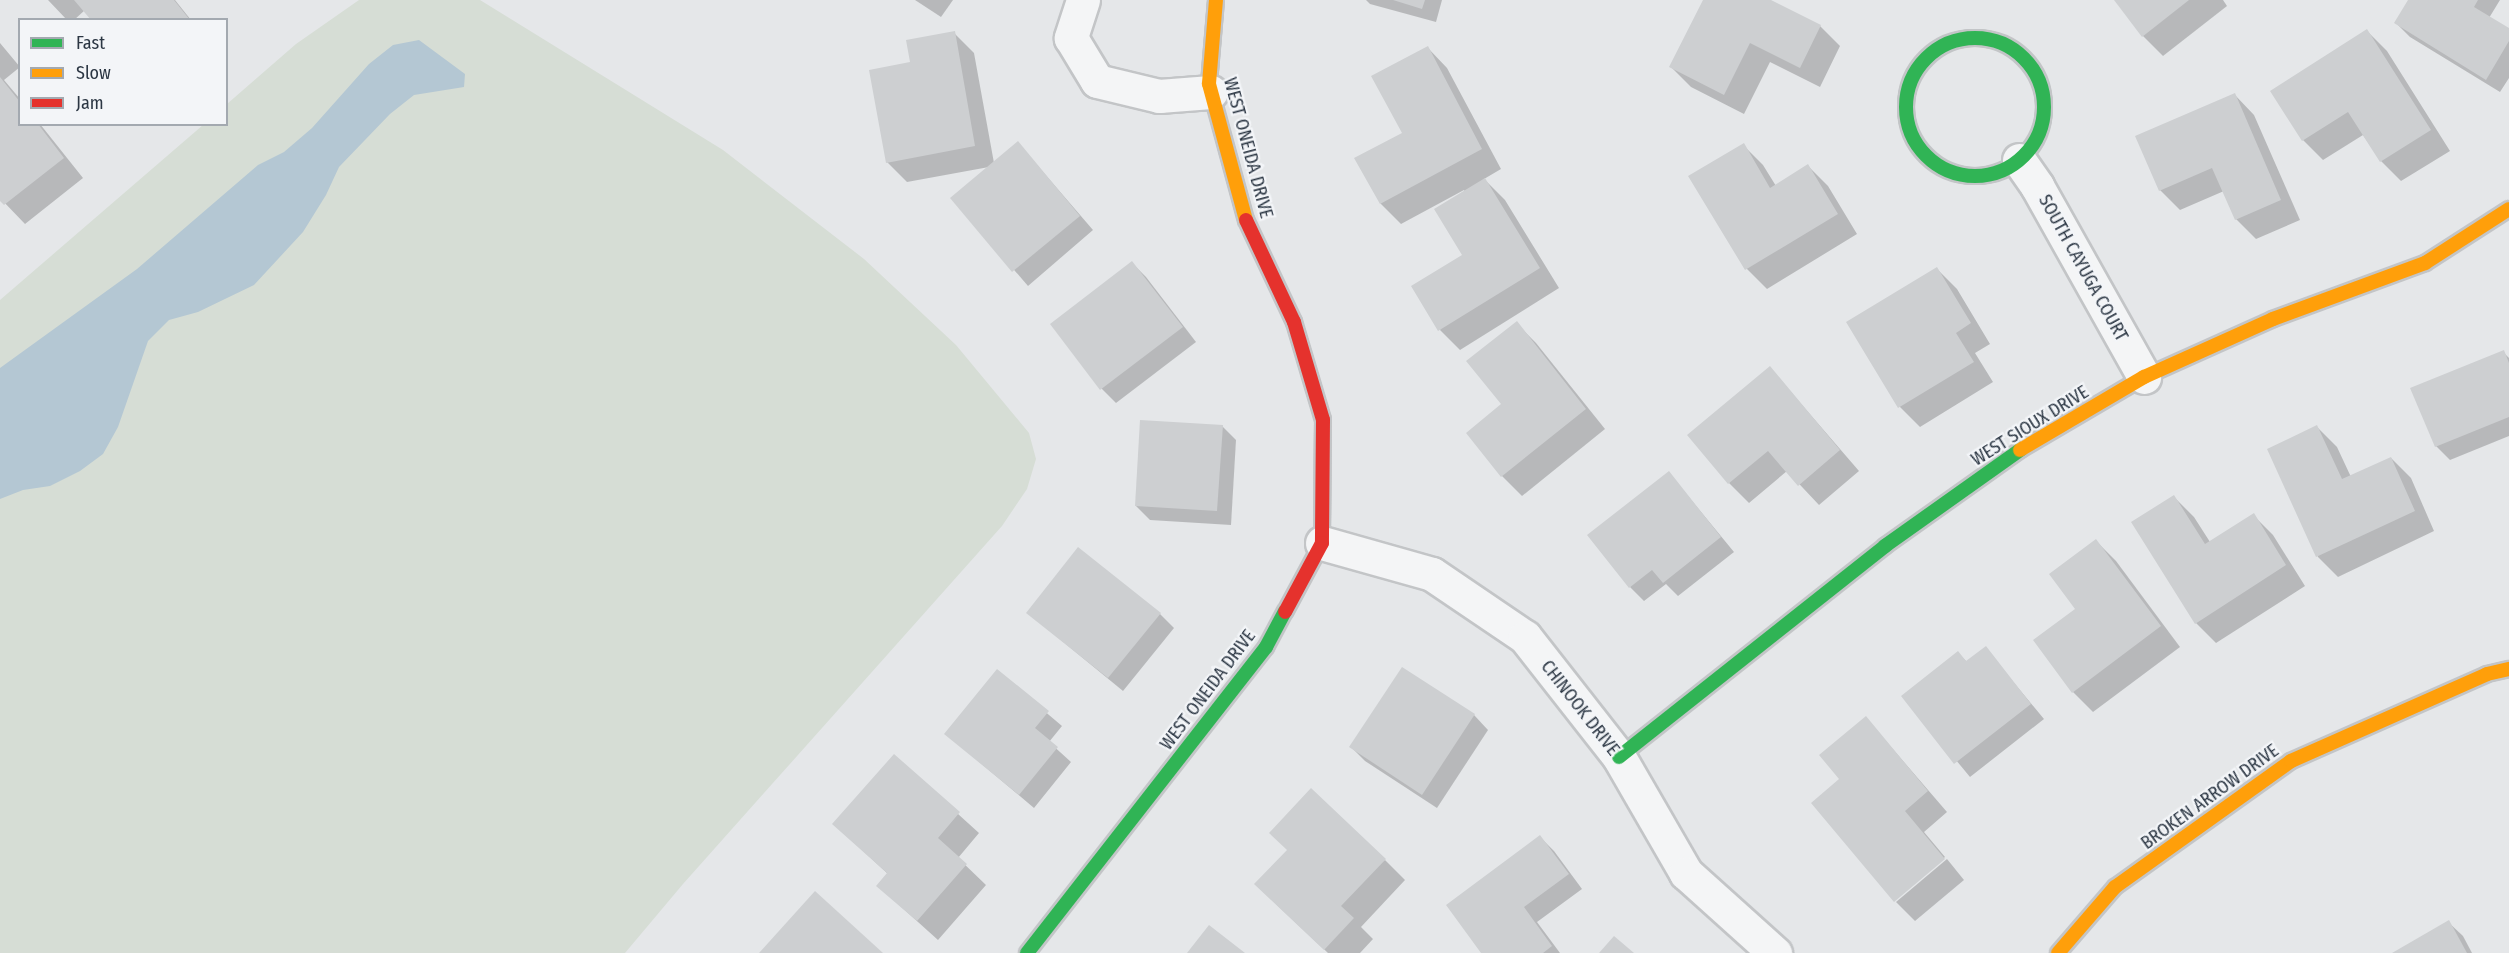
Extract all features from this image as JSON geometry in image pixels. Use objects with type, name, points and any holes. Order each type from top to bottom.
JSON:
[{"type":"street","points":[[1083,0],[1071,38],[1097,81],[1159,96],[1212,92]]},
{"type":"street","name":"WEST ONEIDA DRIVE","points":[[1027,953],[1266,646],[1322,543],[1323,420],[1294,322],[1242,211],[1209,84],[1216,0]]},
{"type":"street","points":[[1961,39],[1984,39],[2006,45],[2024,58],[2037,76],[2043,98],[2042,121],[2034,142],[2019,160],[2000,171],[1977,176],[1955,173],[1934,163],[1918,147],[1908,126],[1905,103],[1910,81],[1923,61],[1940,47],[1961,39]]},
{"type":"street","name":"SOUTH CAYUGA COURT","points":[[2019,160],[2037,186],[2144,377]]},
{"type":"street","name":"WEST SIOUX DRIVE","points":[[1619,757],[1885,546],[2010,456],[2144,377],[2273,320],[2425,263],[2509,209]]},
{"type":"street","name":"CHINOOK DRIVE","points":[[1322,543],[1432,574],[1525,637],[1619,757],[1686,873],[1775,953]]},
{"type":"street","name":"BROKEN ARROW DRIVE","points":[[2058,953],[2115,887],[2290,761],[2487,674],[2509,669]]},
{"type":"shaded area","points":[[359,0],[480,0],[723,150],[864,259],[956,345],[1029,433],[1036,459],[1027,489],[1002,526],[683,884],[625,953],[0,953],[0,300],[202,126],[228,126],[228,103],[296,44]]},
{"type":"water","points":[[419,40],[465,74],[464,87],[414,95],[390,114],[339,167],[326,195],[303,232],[254,285],[198,312],[169,320],[148,341],[118,427],[103,454],[80,471],[50,486],[23,490],[0,499],[0,368],[137,269],[258,165],[284,152],[312,128],[369,64],[393,45]]},
{"type":"building","points":[[74,0],[174,0],[188,18],[89,18]]},
{"type":"building","points":[[1393,0],[1425,0],[1422,9]]},
{"type":"building","points":[[1703,0],[1771,0],[1821,25],[1800,68],[1750,43],[1724,95],[1669,67]]},
{"type":"building","points":[[2114,0],[2189,0],[2142,37]]},
{"type":"building","points":[[2408,0],[2478,0],[2474,7],[2509,28],[2509,41],[2486,80],[2394,23]]},
{"type":"building","points":[[2367,29],[2431,130],[2380,162],[2348,112],[2302,141],[2270,91]]},
{"type":"building","points":[[955,31],[975,146],[886,163],[869,70],[910,62],[906,40]]},
{"type":"building","points":[[1428,46],[1482,149],[1380,204],[1354,158],[1402,133],[1371,76]]},
{"type":"building","points":[[0,77],[18,100],[18,126],[40,126],[64,158],[4,205],[0,201]]},
{"type":"building","points":[[2235,93],[2281,200],[2235,220],[2212,168],[2159,191],[2135,136]]},
{"type":"building","points":[[1018,141],[1080,216],[1012,272],[950,198]]},
{"type":"building","points":[[1744,143],[1770,188],[1808,164],[1838,214],[1745,270],[1688,176]]},
{"type":"building","points":[[1485,178],[1540,268],[1438,331],[1411,286],[1462,255],[1434,209]]},
{"type":"building","points":[[1132,261],[1183,327],[1100,390],[1050,324]]},
{"type":"building","points":[[1937,267],[1971,323],[1956,333],[1974,362],[1898,408],[1846,322]]},
{"type":"building","points":[[1517,321],[1586,409],[1501,477],[1466,433],[1501,404],[1466,361]]},
{"type":"building","points":[[2504,350],[2509,363],[2509,417],[2435,447],[2410,388]]},
{"type":"building","points":[[1770,366],[1840,450],[1798,486],[1768,451],[1728,484],[1687,435]]},
{"type":"building","points":[[1140,420],[1223,425],[1217,511],[1135,506]]},
{"type":"building","points":[[2317,425],[2342,479],[2391,457],[2415,511],[2316,557],[2267,449]]},
{"type":"building","points":[[1669,471],[1721,537],[1663,583],[1652,570],[1629,588],[1587,535]]},
{"type":"building","points":[[2174,495],[2205,544],[2254,513],[2286,565],[2195,624],[2131,522]]},
{"type":"building","points":[[2096,539],[2161,626],[2072,693],[2033,640],[2075,609],[2049,574]]},
{"type":"building","points":[[1078,547],[1161,613],[1108,678],[1026,613]]},
{"type":"building","points":[[1986,646],[2031,704],[1954,764],[1901,696],[1958,651],[1966,661]]},
{"type":"building","points":[[1402,667],[1475,714],[1422,795],[1349,747]]},
{"type":"building","points":[[997,669],[1049,711],[1035,728],[1058,747],[1019,795],[944,734]]},
{"type":"building","points":[[1866,716],[1928,791],[1905,811],[1945,859],[1894,902],[1811,803],[1839,779],[1819,755]]},
{"type":"building","points":[[894,754],[960,812],[938,838],[967,864],[917,921],[876,886],[887,873],[832,824]]},
{"type":"building","points":[[1311,788],[1386,859],[1341,906],[1354,918],[1324,950],[1254,884],[1287,850],[1269,833]]},
{"type":"building","points":[[1540,835],[1569,874],[1524,907],[1552,946],[1543,953],[1481,953],[1446,905]]},
{"type":"building","points":[[815,891],[883,953],[759,953]]},
{"type":"building","points":[[2449,920],[2467,953],[2392,953]]},
{"type":"building","points":[[1209,925],[1245,953],[1187,953]]},
{"type":"building","points":[[1614,936],[1634,953],[1599,953]]},
{"type":"traffic: fast","points":[[1975,38],[2001,44],[2024,58],[2038,81],[2044,107],[2038,133],[2024,156],[2001,170],[1975,176],[1949,170],[1926,156],[1912,133],[1906,107],[1912,81],[1926,58],[1949,44],[1975,38]]},
{"type":"traffic: fast","points":[[1619,757],[1885,546],[2020,450]]},
{"type":"traffic: fast","points":[[1027,953],[1266,647],[1285,612]]},
{"type":"traffic: slow","points":[[1216,0],[1209,84],[1246,220]]},
{"type":"traffic: slow","points":[[2020,450],[2144,377],[2273,319],[2425,263],[2509,209]]},
{"type":"traffic: slow","points":[[2058,953],[2115,887],[2291,761],[2487,674],[2509,669]]},
{"type":"traffic: jam","points":[[1246,220],[1294,322],[1323,420],[1322,543],[1285,612]]}]
